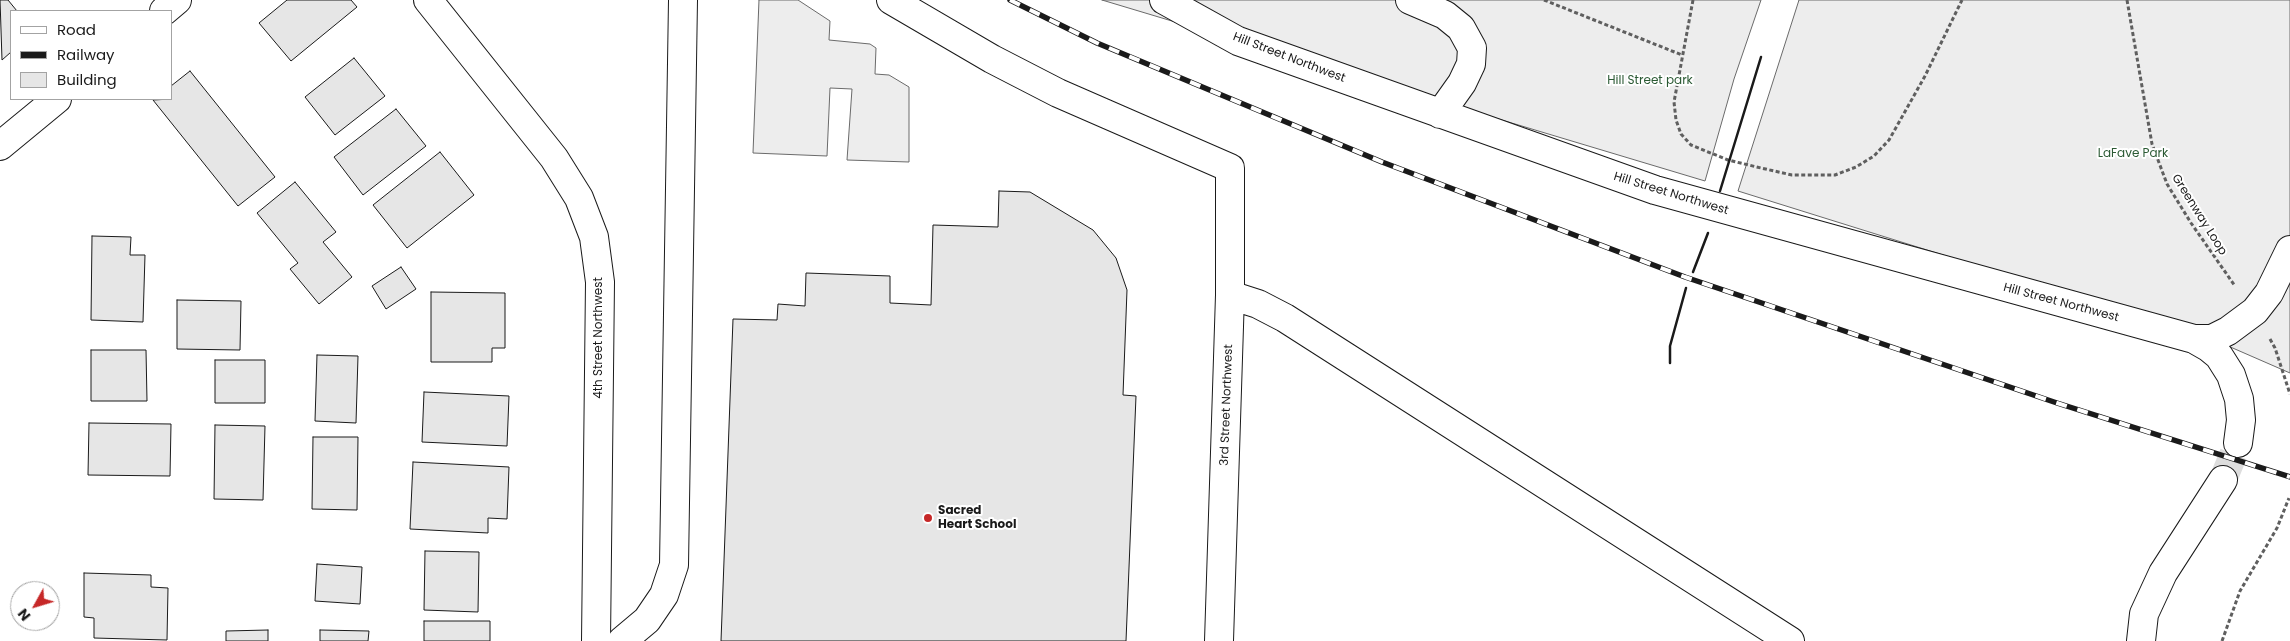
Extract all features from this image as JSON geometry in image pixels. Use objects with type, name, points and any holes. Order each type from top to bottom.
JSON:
[{"type":"street","points":[[165,10],[177,0]]},
{"type":"street","name":"4th Street Northwest","points":[[428,0],[554,158],[579,198],[594,237],[600,282],[596,641]]},
{"type":"street","points":[[622,641],[646,620],[664,595],[674,565],[683,0]]},
{"type":"street","name":"3rd Street Northwest","points":[[891,0],[992,59],[1058,93],[1230,168],[1230,295],[1219,641]]},
{"type":"street","name":"Hill Street Northwest","points":[[1164,0],[1238,41],[1606,173],[1708,206],[2194,339]]},
{"type":"street","points":[[1410,0],[1445,15],[1461,28],[1472,48],[1471,64],[1462,83],[1440,114]]},
{"type":"street","points":[[0,146],[56,100]]},
{"type":"street","points":[[2194,339],[2212,339],[2228,331],[2255,311],[2269,293],[2290,250]]},
{"type":"street","points":[[1230,295],[1258,304],[1286,318],[1790,641]]},
{"type":"street","points":[[2194,339],[2208,347],[2218,356],[2231,375],[2239,399],[2241,420],[2238,443]]},
{"type":"street","points":[[2141,641],[2144,614],[2163,573],[2223,480]]},
{"type":"path","points":[[1544,0],[1682,55]]},
{"type":"path","points":[[1692,0],[1674,102],[1676,120],[1681,134],[1691,146],[1728,160],[1792,175],[1835,175],[1856,167],[1874,156],[1889,140],[1925,76],[1962,0]]},
{"type":"path","name":"Greenway Loop","points":[[2127,0],[2152,144],[2167,184],[2224,271],[2255,311],[2275,348],[2290,394]]},
{"type":"path","points":[[2222,641],[2240,591],[2277,528],[2289,498]]},
{"type":"shaded area","points":[[759,0],[798,0],[830,21],[829,40],[870,44],[876,48],[875,74],[889,75],[909,87],[909,162],[847,160],[852,89],[830,88],[827,156],[753,153]]},
{"type":"shaded area","name":"Hill Street park","points":[[1102,0],[1761,0],[1734,79],[1705,181]]},
{"type":"shaded area","name":"LaFave Park","points":[[1799,0],[2290,0],[2290,373],[2212,339],[1738,191]]},
{"type":"building","points":[[0,0],[8,0],[16,10],[10,10],[10,53],[2,60]]},
{"type":"building","points":[[287,0],[351,0],[357,7],[291,61],[259,23]]},
{"type":"building","points":[[354,58],[385,96],[335,135],[305,97]]},
{"type":"building","points":[[190,71],[275,177],[238,206],[153,100],[172,100],[172,85]]},
{"type":"building","points":[[396,109],[426,146],[363,195],[334,157]]},
{"type":"building","points":[[440,152],[474,195],[407,248],[373,205]]},
{"type":"building","points":[[295,182],[336,232],[323,242],[352,277],[319,304],[290,269],[298,263],[257,213]]},
{"type":"building","name":"Sacred Heart School","points":[[999,191],[1030,192],[1093,230],[1116,258],[1127,290],[1123,395],[1136,396],[1126,641],[721,641],[733,319],[777,320],[778,304],[805,306],[806,273],[890,276],[890,303],[931,305],[933,225],[998,227]]},
{"type":"building","points":[[92,236],[131,237],[130,255],[145,255],[143,322],[91,320]]},
{"type":"building","points":[[401,267],[416,289],[386,309],[372,286]]},
{"type":"building","points":[[431,292],[505,293],[505,348],[492,348],[492,362],[431,362]]},
{"type":"building","points":[[177,300],[241,301],[240,350],[177,349]]},
{"type":"building","points":[[91,350],[146,350],[147,401],[91,401]]},
{"type":"building","points":[[317,355],[358,356],[356,423],[315,421]]},
{"type":"building","points":[[215,360],[265,360],[265,403],[215,403]]},
{"type":"building","points":[[424,392],[509,396],[507,446],[422,442]]},
{"type":"building","points":[[89,423],[171,424],[170,476],[88,475]]},
{"type":"building","points":[[215,425],[265,426],[263,500],[214,499]]},
{"type":"building","points":[[313,437],[358,437],[357,510],[312,509]]},
{"type":"building","points":[[413,462],[509,467],[507,519],[488,518],[488,533],[410,529]]},
{"type":"building","points":[[425,551],[479,552],[478,612],[424,610]]},
{"type":"building","points":[[317,564],[362,567],[360,604],[315,601]]},
{"type":"building","points":[[84,573],[151,575],[151,587],[168,588],[167,640],[94,638],[94,618],[84,617]]},
{"type":"building","points":[[424,621],[490,621],[490,641],[424,641]]},
{"type":"building","points":[[268,630],[268,641],[226,641],[226,631]]},
{"type":"building","points":[[320,630],[369,631],[368,641],[320,641]]},
{"type":"tunnel","points":[[2223,480],[2238,443]]},
{"type":"railway","points":[[1010,0],[1097,43],[1382,162],[1685,277],[2057,403],[2290,477]]},
{"type":"wall","points":[[1720,191],[1761,57]]},
{"type":"wall","points":[[1693,272],[1708,233]]},
{"type":"wall","points":[[1670,363],[1670,346],[1686,288]]},
{"type":"place","name":"Sacred Heart School","points":[[928,518]]}]
